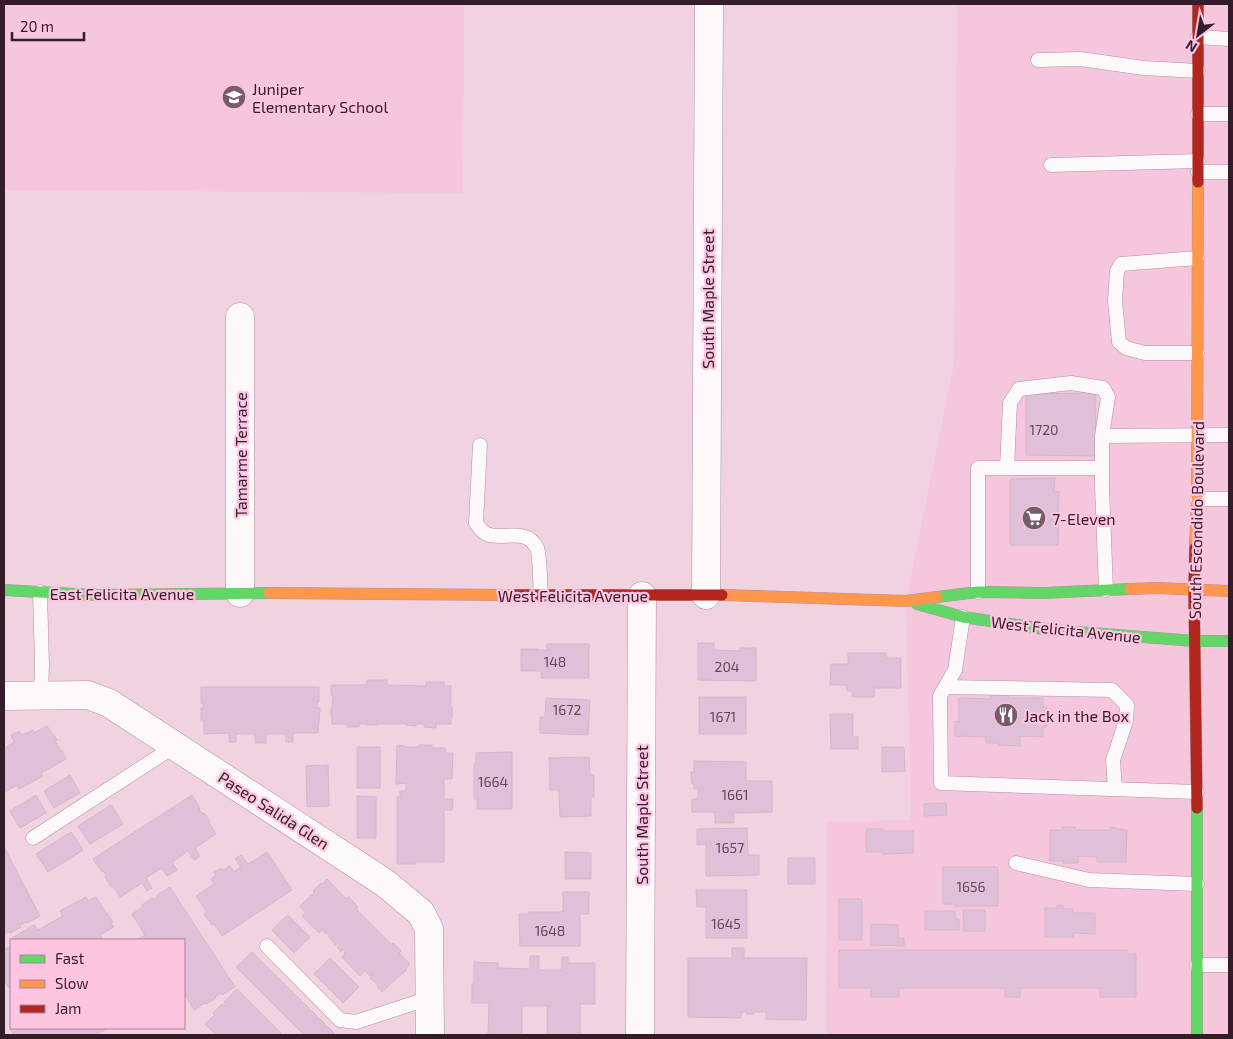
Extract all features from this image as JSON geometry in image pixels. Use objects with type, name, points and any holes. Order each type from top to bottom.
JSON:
[{"type":"main road","name":"South Escondido Boulevard","points":[[1196,1035],[1197,792],[1194,590],[1197,499],[1198,4]]},
{"type":"main road","name":"West Felicita Avenue","points":[[240,594],[706,595],[906,601],[978,592],[1044,593],[1157,588],[1229,591]]},
{"type":"main road","name":"East Felicita Avenue","points":[[4,590],[94,595],[240,594]]},
{"type":"main road","name":"West Felicita Avenue","points":[[906,601],[963,617],[1051,630],[1195,641],[1229,641]]},
{"type":"street","name":"South Maple Street","points":[[706,595],[709,4]]},
{"type":"street","name":"Tamarme Terrace","points":[[240,317],[240,594]]},
{"type":"street","name":"South Maple Street","points":[[640,1035],[642,596]]},
{"type":"street","name":"Paseo Salida Glen","points":[[4,696],[88,695],[109,703],[385,883],[422,913],[428,929],[430,1035]]},
{"type":"lane","points":[[1198,37],[1229,38]]},
{"type":"lane","points":[[1038,60],[1080,59],[1144,68],[1198,71]]},
{"type":"lane","points":[[1198,114],[1229,114]]},
{"type":"lane","points":[[1050,165],[1198,166],[1229,172]]},
{"type":"lane","points":[[1197,353],[1145,353],[1126,348],[1119,342],[1115,301],[1117,271],[1122,264],[1198,258]]},
{"type":"lane","points":[[1007,468],[1010,404],[1019,389],[1072,383],[1103,388],[1108,397],[1102,436],[1101,468],[1106,590]]},
{"type":"lane","points":[[1102,436],[1229,436]]},
{"type":"lane","points":[[480,445],[476,523],[484,533],[492,536],[515,535],[530,540],[537,549],[541,595]]},
{"type":"lane","points":[[978,592],[978,468],[1101,468]]},
{"type":"lane","points":[[1197,499],[1229,499]]},
{"type":"lane","points":[[40,592],[41,696]]},
{"type":"lane","points":[[963,617],[955,670],[940,696],[942,783],[1197,792]]},
{"type":"lane","points":[[945,687],[1112,690],[1127,705],[1126,721],[1113,760],[1115,790]]},
{"type":"lane","points":[[33,838],[175,746]]},
{"type":"lane","points":[[1016,863],[1089,880],[1197,884]]},
{"type":"lane","points":[[267,946],[340,1020],[356,1022],[430,998]]},
{"type":"lane","points":[[1197,965],[1229,965]]},
{"type":"shaded area","name":"Juniper Elementary School","points":[[4,4],[464,4],[463,193],[4,190]]},
{"type":"shaded area","points":[[957,4],[1229,4],[1229,1035],[826,1035],[827,822],[911,820],[906,601],[954,364]]},
{"type":"building","points":[[1095,393],[1096,456],[1026,455],[1026,394]]},
{"type":"building","name":"7-Eleven","points":[[1055,478],[1054,491],[1059,492],[1058,545],[1010,545],[1010,479]]},
{"type":"building","points":[[698,643],[714,643],[714,650],[740,651],[740,648],[756,648],[756,681],[698,680]]},
{"type":"building","points":[[547,644],[589,644],[589,678],[541,678],[541,671],[521,671],[521,649],[547,650]]},
{"type":"building","points":[[848,653],[886,653],[886,658],[901,658],[901,688],[874,688],[874,697],[852,697],[853,691],[847,691],[846,685],[830,685],[831,664],[848,664]]},
{"type":"building","points":[[367,680],[387,680],[387,685],[426,686],[426,682],[444,682],[444,686],[451,686],[451,724],[436,724],[436,728],[424,727],[424,724],[416,724],[416,726],[406,724],[359,724],[359,727],[347,727],[347,724],[332,724],[331,707],[333,695],[331,695],[331,685],[367,685]]},
{"type":"building","points":[[201,687],[319,687],[319,702],[317,703],[317,708],[320,708],[318,733],[293,733],[293,742],[286,742],[286,734],[266,734],[266,743],[255,743],[255,734],[236,734],[236,742],[229,742],[229,733],[204,734],[204,720],[201,720],[201,708],[204,708],[203,703],[201,703]]},
{"type":"building","points":[[991,693],[1009,694],[1008,698],[1043,698],[1043,707],[1047,707],[1046,727],[1043,727],[1043,737],[1020,736],[1020,746],[986,743],[986,737],[955,736],[955,721],[959,722],[959,698],[991,699]]},
{"type":"building","points":[[699,697],[746,697],[746,734],[699,734]]},
{"type":"building","points":[[546,698],[590,700],[588,735],[540,733],[540,717],[545,717]]},
{"type":"building","points":[[830,714],[853,714],[853,737],[858,737],[858,749],[831,749]]},
{"type":"building","points":[[47,726],[57,740],[55,741],[66,759],[41,773],[43,776],[19,789],[18,785],[4,792],[4,749],[14,742],[11,735],[19,731],[22,735],[33,730],[34,733]]},
{"type":"building","points":[[397,745],[419,747],[419,745],[432,745],[432,748],[445,748],[446,753],[453,753],[452,779],[444,779],[444,799],[453,799],[452,810],[444,810],[444,862],[397,864],[397,797],[400,797],[400,791],[406,791],[406,783],[396,784]]},
{"type":"building","points":[[357,747],[380,747],[380,788],[357,788]]},
{"type":"building","points":[[882,747],[904,747],[905,771],[882,772]]},
{"type":"building","points":[[512,752],[512,809],[477,809],[477,799],[474,799],[474,764],[476,764],[476,753]]},
{"type":"building","points":[[589,757],[590,775],[594,775],[594,797],[591,797],[591,816],[560,817],[559,790],[550,790],[549,758]]},
{"type":"building","points":[[694,761],[746,762],[746,781],[772,781],[772,812],[734,813],[734,823],[715,823],[715,812],[692,812],[692,799],[698,799],[698,789],[694,789],[694,784],[692,784],[691,772],[694,772]]},
{"type":"building","points":[[328,765],[329,806],[307,807],[306,766]]},
{"type":"building","points":[[70,775],[80,793],[54,808],[44,791]]},
{"type":"building","points":[[36,795],[46,813],[20,828],[10,811]]},
{"type":"building","points":[[192,795],[216,834],[195,848],[200,856],[194,860],[188,851],[172,862],[177,870],[167,876],[162,868],[146,878],[152,888],[147,891],[142,883],[120,897],[113,886],[111,887],[104,871],[102,872],[93,859]]},
{"type":"building","points":[[357,796],[376,797],[376,838],[357,838]]},
{"type":"building","points":[[946,803],[947,815],[924,816],[924,804]]},
{"type":"building","points":[[111,805],[123,824],[90,844],[78,826]]},
{"type":"building","points":[[1062,827],[1075,827],[1075,830],[1110,830],[1110,827],[1127,830],[1126,862],[1097,862],[1097,857],[1078,856],[1078,863],[1050,861],[1050,830],[1062,830]]},
{"type":"building","points":[[747,828],[748,855],[759,855],[759,875],[706,876],[706,844],[697,845],[697,829]]},
{"type":"building","points":[[866,829],[913,831],[913,853],[882,854],[882,852],[866,852]]},
{"type":"building","points":[[71,832],[83,850],[48,872],[36,854]]},
{"type":"building","points":[[4,847],[40,916],[20,925],[21,927],[10,933],[10,931],[4,934]]},
{"type":"building","points":[[267,852],[292,890],[222,936],[204,914],[207,912],[196,896],[214,884],[211,879],[216,875],[214,872],[230,866],[234,872],[241,867],[235,859],[241,855],[248,864]]},
{"type":"building","points":[[565,852],[591,853],[591,879],[565,879]]},
{"type":"building","points":[[788,858],[815,858],[815,884],[788,884]]},
{"type":"building","points":[[943,867],[998,867],[998,906],[955,906],[955,904],[943,904]]},
{"type":"building","points":[[327,879],[346,899],[349,897],[358,907],[356,908],[358,911],[392,945],[393,943],[401,951],[399,953],[410,964],[382,992],[378,985],[370,978],[372,974],[370,976],[365,971],[360,976],[342,957],[346,951],[344,949],[341,952],[337,947],[340,945],[338,943],[336,945],[328,936],[330,934],[326,934],[322,930],[319,933],[302,916],[306,913],[300,906]]},
{"type":"building","points":[[170,887],[235,987],[222,995],[220,993],[216,998],[194,1010],[185,995],[185,939],[138,939],[145,935],[132,914],[152,898],[153,900],[158,897],[157,895]]},
{"type":"building","points":[[696,890],[747,890],[747,938],[706,938],[706,907],[697,907]]},
{"type":"building","points":[[563,892],[589,892],[589,914],[580,914],[580,946],[520,946],[519,914],[529,914],[529,912],[563,912]]},
{"type":"building","points":[[86,897],[88,901],[96,897],[113,922],[111,923],[114,927],[100,935],[102,939],[12,939],[34,925],[38,930],[63,916],[60,911]]},
{"type":"building","points":[[839,899],[862,899],[862,940],[839,940]]},
{"type":"building","points":[[1057,905],[1063,905],[1063,909],[1073,909],[1073,913],[1095,913],[1095,934],[1073,933],[1073,937],[1045,937],[1045,908],[1057,908]]},
{"type":"building","points":[[963,910],[985,910],[985,931],[964,931]]},
{"type":"building","points":[[925,911],[955,911],[955,919],[959,919],[959,930],[925,930]]},
{"type":"building","points":[[288,915],[310,937],[294,953],[272,930]]},
{"type":"building","points":[[871,924],[898,925],[898,938],[904,938],[904,946],[871,945]]},
{"type":"building","points":[[10,947],[9,988],[4,979],[4,950]]},
{"type":"building","points":[[732,948],[744,948],[744,958],[807,958],[806,1020],[766,1019],[766,1012],[746,1014],[746,1012],[741,1012],[741,1018],[688,1017],[688,958],[732,958]]},
{"type":"building","points":[[839,950],[1127,950],[1127,954],[1136,954],[1136,997],[1100,997],[1100,988],[1020,988],[1020,997],[1005,997],[1005,988],[899,988],[899,997],[871,997],[871,988],[839,988]]},
{"type":"building","points":[[252,952],[336,1035],[304,1035],[236,967]]},
{"type":"building","points":[[530,956],[539,956],[539,970],[562,970],[562,957],[568,957],[568,963],[595,963],[595,1004],[580,1004],[580,1035],[547,1035],[547,1006],[522,1006],[522,1035],[488,1035],[489,1003],[472,1003],[474,962],[498,963],[498,968],[530,969]]},
{"type":"building","points":[[330,958],[359,987],[343,1003],[314,974]]},
{"type":"building","points":[[237,989],[283,1035],[216,1035],[205,1024],[215,1015],[213,1013],[222,1004],[224,1006],[226,1004],[224,1002]]},
{"type":"building","points":[[10,1029],[106,1029],[95,1035],[14,1035]]},
{"type":"traffic: fast","points":[[937,597],[978,592],[1044,593],[1130,589]]},
{"type":"traffic: fast","points":[[4,590],[94,595],[269,593]]},
{"type":"traffic: fast","points":[[917,604],[963,617],[1051,630],[1195,641],[1229,641]]},
{"type":"traffic: fast","points":[[1197,808],[1197,1035]]},
{"type":"traffic: slow","points":[[1195,548],[1197,499],[1198,182]]},
{"type":"traffic: slow","points":[[1130,589],[1157,588],[1229,591]]},
{"type":"traffic: slow","points":[[269,593],[509,595]]},
{"type":"traffic: slow","points":[[722,595],[906,601],[937,597]]},
{"type":"traffic: jam","points":[[1198,4],[1198,182]]},
{"type":"traffic: jam","points":[[1195,548],[1197,808]]},
{"type":"traffic: jam","points":[[509,595],[722,595]]},
{"type":"place","name":"Juniper Elementary School","points":[[234,97]]},
{"type":"place","name":"7-Eleven","points":[[1034,518]]},
{"type":"place","name":"Jack in the Box","points":[[1006,715]]}]
